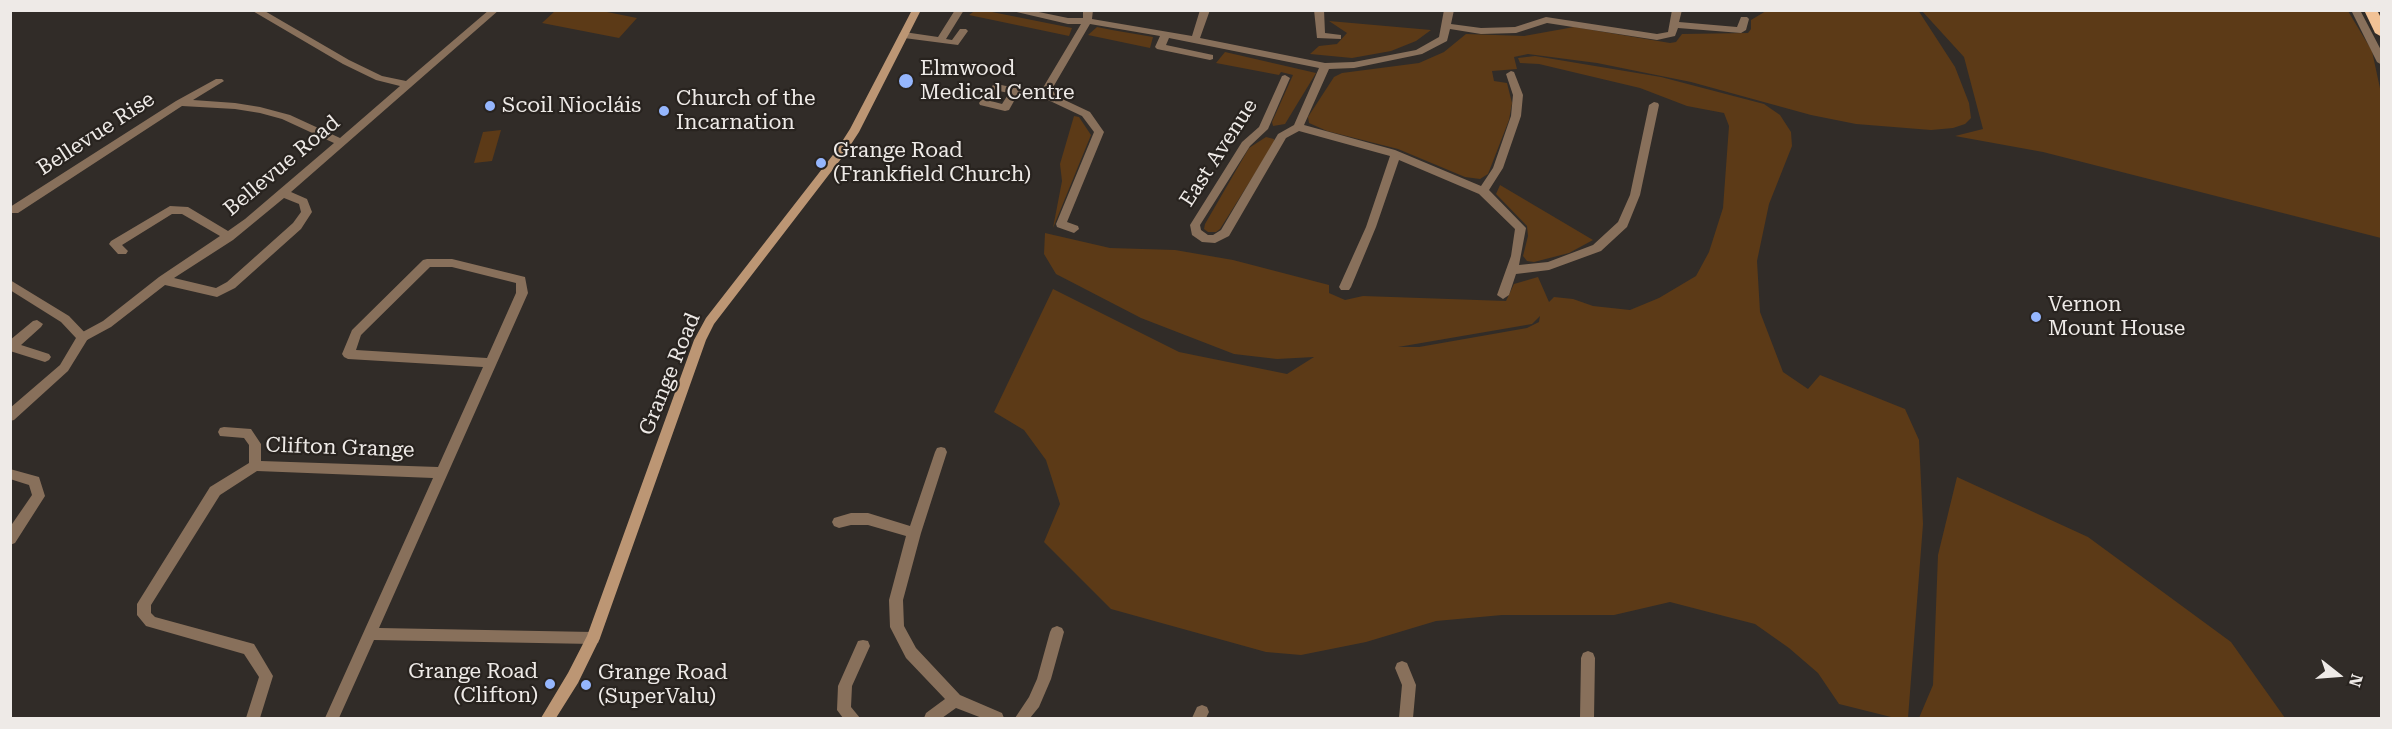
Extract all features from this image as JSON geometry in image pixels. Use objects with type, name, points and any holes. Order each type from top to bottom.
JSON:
[{"type":"highway","points":[[2370,10],[2382,33]]},
{"type":"main road","name":"Grange Road","points":[[548,718],[594,638],[700,340],[710,321],[840,153],[855,130],[917,10]]},
{"type":"street","points":[[255,10],[346,62],[379,78],[408,85]]},
{"type":"street","name":"Bellevue Road","points":[[84,337],[107,324],[163,280],[229,237],[284,193],[495,10]]},
{"type":"street","points":[[940,41],[960,10]]},
{"type":"street","points":[[1012,10],[1068,21],[1088,16],[1325,66],[1354,65],[1419,52],[1444,39],[1449,10]]},
{"type":"street","points":[[1195,40],[1205,10]]},
{"type":"street","points":[[1319,10],[1320,36],[1338,37]]},
{"type":"street","points":[[1447,26],[1481,31],[1516,30],[1546,20],[1657,37],[1672,34],[1677,10]]},
{"type":"street","points":[[2355,10],[2382,62]]},
{"type":"street","points":[[1047,89],[1088,16]]},
{"type":"street","points":[[1675,25],[1741,30],[1744,19]]},
{"type":"street","points":[[904,35],[955,43],[963,31]]},
{"type":"street","points":[[1166,34],[1160,47],[1210,57]]},
{"type":"street","points":[[1325,66],[1298,127],[1396,154],[1483,191],[1521,228],[1522,237],[1513,270],[1503,294]]},
{"type":"street","points":[[1483,191],[1498,168],[1516,116],[1518,95],[1511,74]]},
{"type":"street","name":"East Avenue","points":[[1285,78],[1263,129],[1246,144],[1199,217],[1195,228],[1200,236],[1215,239],[1225,233],[1282,136],[1298,127]]},
{"type":"street","points":[[180,103],[219,81]]},
{"type":"street","points":[[1015,91],[1047,89]]},
{"type":"street","points":[[1047,89],[1052,99],[1086,114],[1100,132],[1061,224],[1074,229]]},
{"type":"street","name":"Bellevue Rise","points":[[14,210],[180,103],[227,105],[260,110],[286,117],[341,142]]},
{"type":"street","points":[[1513,270],[1549,266],[1597,248],[1623,224],[1635,195],[1654,105]]},
{"type":"street","points":[[1263,129],[1282,136]]},
{"type":"street","points":[[1345,287],[1371,227],[1396,154]]},
{"type":"street","points":[[163,280],[217,293],[231,285],[297,226],[307,212],[303,202],[284,193]]},
{"type":"street","points":[[122,251],[115,244],[170,210],[184,210],[229,237]]},
{"type":"street","name":"Clifton Grange","points":[[332,718],[372,634],[522,293],[521,280],[452,263],[427,263],[356,333],[348,354],[490,363]]},
{"type":"street","points":[[10,284],[65,318],[84,337],[64,368],[10,416]]},
{"type":"street","points":[[11,346],[37,324]]},
{"type":"street","points":[[11,346],[45,357]]},
{"type":"street","points":[[224,432],[247,434],[255,444],[255,466]]},
{"type":"street","points":[[941,452],[914,533],[896,600],[897,627],[911,652],[955,700],[997,718]]},
{"type":"street","name":"Clifton Grange","points":[[253,718],[266,676],[249,648],[151,622],[144,615],[144,604],[215,491],[255,466],[443,472]]},
{"type":"street","points":[[10,474],[34,481],[39,496],[10,539]]},
{"type":"street","points":[[840,522],[851,519],[868,519],[914,533]]},
{"type":"street","points":[[1022,718],[1034,702],[1044,679],[1058,632]]},
{"type":"street","points":[[372,634],[594,638]]},
{"type":"street","points":[[853,718],[844,710],[845,686],[863,646]]},
{"type":"street","points":[[1587,718],[1588,658]]},
{"type":"street","points":[[1402,668],[1409,685],[1406,718]]},
{"type":"street","points":[[931,718],[955,700]]},
{"type":"shaded area","points":[[976,10],[1072,28],[1069,36],[969,15]]},
{"type":"shaded area","points":[[1918,10],[1955,67],[1969,103],[1971,118],[1965,124],[1953,128],[1931,130],[1856,124],[1811,115],[1691,82],[1597,63],[1528,54],[1514,57],[1517,69],[1492,71],[1494,81],[1507,83],[1512,103],[1509,120],[1488,174],[1480,179],[1465,177],[1398,149],[1327,131],[1309,123],[1308,117],[1334,77],[1342,73],[1419,63],[1444,52],[1466,34],[1524,36],[1574,27],[1670,43],[1676,42],[1682,34],[1748,33],[1751,29],[1751,20],[1766,11]]},
{"type":"shaded area","points":[[555,11],[602,11],[637,18],[619,38],[542,23]]},
{"type":"shaded area","points":[[1922,11],[2348,11],[2372,51],[2381,93],[2381,238],[2043,152],[1955,136],[1983,129],[1964,57]]},
{"type":"shaded area","points":[[1329,21],[1431,30],[1416,41],[1391,51],[1352,58],[1310,54],[1319,46],[1337,44],[1347,33]]},
{"type":"shaded area","points":[[1097,27],[1153,37],[1150,48],[1088,35]]},
{"type":"shaded area","points":[[1225,52],[1316,73],[1285,124],[1273,126],[1272,122],[1293,75],[1281,72],[1279,75],[1216,63]]},
{"type":"shaded area","points":[[1535,56],[1661,77],[1764,104],[1780,115],[1791,132],[1792,146],[1769,204],[1757,261],[1760,312],[1783,372],[1808,389],[1820,375],[1905,409],[1919,440],[1923,524],[1908,718],[1895,718],[1839,704],[1818,673],[1789,648],[1755,624],[1670,602],[1614,615],[1502,615],[1436,621],[1366,642],[1301,655],[1266,652],[1111,609],[1044,542],[1060,504],[1046,460],[1024,430],[994,412],[1053,289],[1179,352],[1287,374],[1314,357],[1277,359],[1234,354],[1141,318],[1056,274],[1044,254],[1045,233],[1110,248],[1175,250],[1233,260],[1329,285],[1329,293],[1345,300],[1363,296],[1506,301],[1514,284],[1538,277],[1549,302],[1554,297],[1573,299],[1593,306],[1630,310],[1659,298],[1696,276],[1709,252],[1723,208],[1729,126],[1724,113],[1687,106],[1640,88],[1539,64],[1520,63],[1518,58]],"holes":[[[1540,316],[1539,322],[1527,328],[1419,347],[1398,347],[1532,324]]]},
{"type":"shaded area","points":[[1074,116],[1079,117],[1091,135],[1053,228],[1062,181],[1060,164]]},
{"type":"shaded area","points":[[501,130],[492,161],[474,163],[483,132]]},
{"type":"shaded area","points":[[1266,137],[1274,139],[1274,143],[1220,229],[1216,232],[1208,232],[1204,229],[1205,224],[1249,148]]},
{"type":"shaded area","points":[[1500,185],[1593,240],[1569,253],[1534,262],[1527,261],[1523,256],[1528,236],[1527,226],[1496,194]]},
{"type":"shaded area","points":[[1957,477],[2088,537],[2231,642],[2285,718],[1919,718],[1933,685],[1938,555]]},
{"type":"place","name":"Elmwood Medical Centre","points":[[906,81]]},
{"type":"place","name":"Scoil Niocláis","points":[[490,106]]},
{"type":"place","name":"Church of the Incarnation","points":[[664,111]]},
{"type":"place","name":"Grange Road (Frankfield Church)","points":[[821,163]]},
{"type":"place","name":"Vernon Mount House","points":[[2036,317]]},
{"type":"place","name":"Grange Road (Clifton)","points":[[550,684]]},
{"type":"place","name":"Grange Road (SuperValu)","points":[[586,685]]}]
